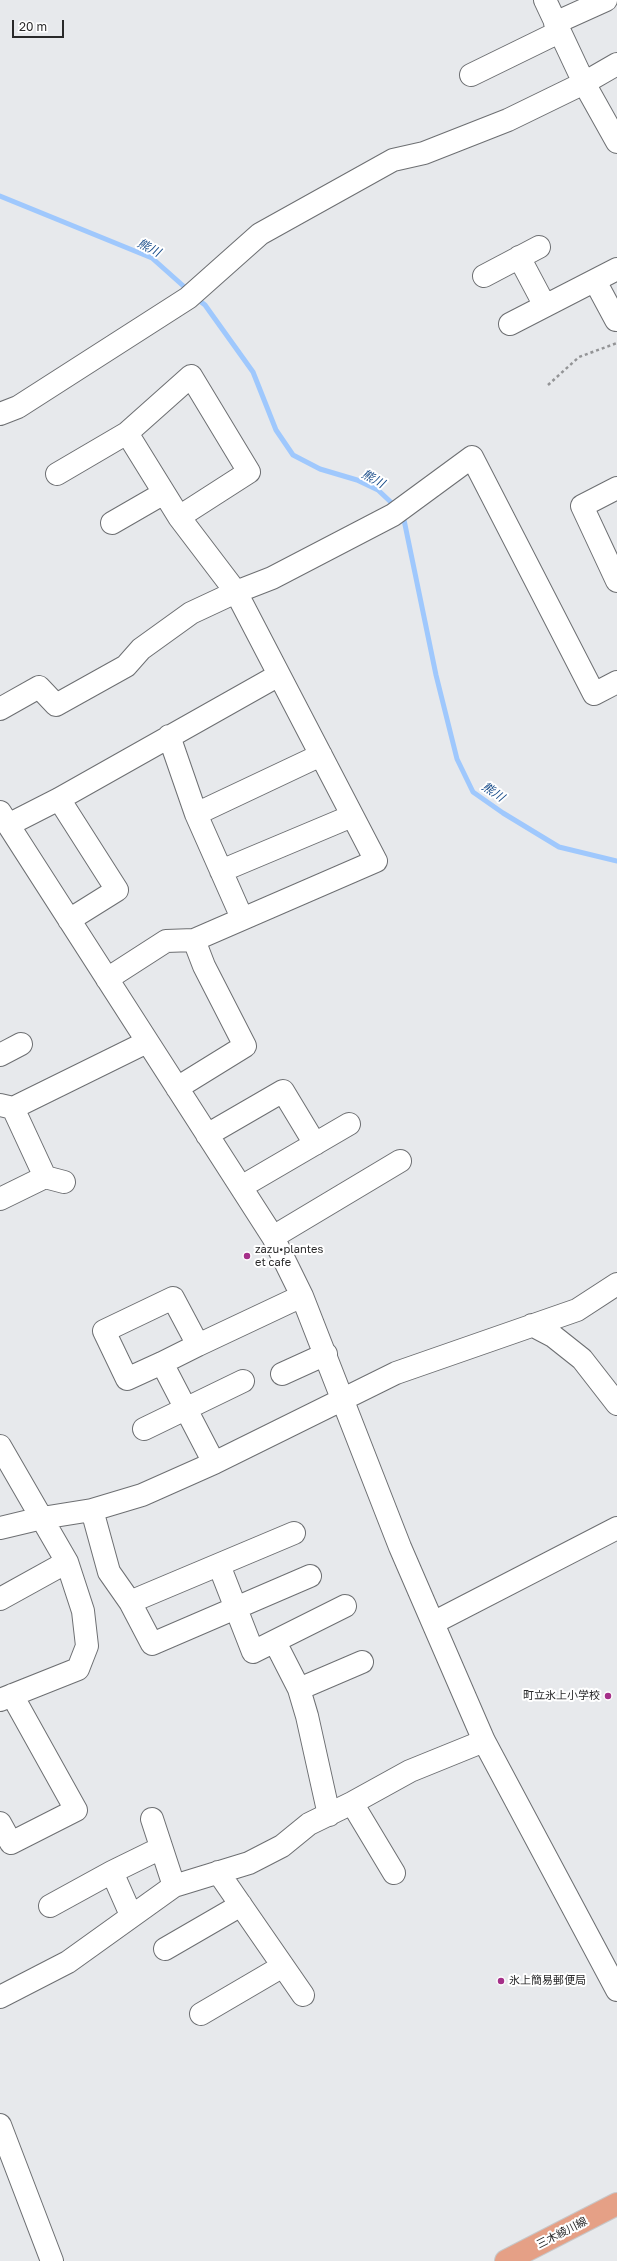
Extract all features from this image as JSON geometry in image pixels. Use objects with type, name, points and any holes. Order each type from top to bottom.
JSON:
[{"type":"main road","name":"三木綾川線","points":[[506,2261],[617,2204]]},
{"type":"street","points":[[545,0],[584,83],[617,142]]},
{"type":"street","points":[[471,75],[606,0]]},
{"type":"street","points":[[0,414],[18,407],[193,294],[260,234],[393,160],[424,153],[508,120],[584,83],[617,64]]},
{"type":"street","points":[[484,276],[540,247]]},
{"type":"street","points":[[519,258],[545,306]]},
{"type":"street","points":[[510,324],[617,269]]},
{"type":"street","points":[[595,280],[616,320]]},
{"type":"street","points":[[57,474],[127,433],[191,376],[249,472],[179,517]]},
{"type":"street","points":[[107,979],[166,942],[194,940],[376,861],[236,592],[179,517],[127,433]]},
{"type":"street","points":[[0,709],[39,687],[56,705],[126,666],[141,649],[191,613],[236,592],[272,578],[399,511],[472,457],[594,694],[617,682]]},
{"type":"street","points":[[617,488],[582,506],[617,581]]},
{"type":"street","points":[[112,523],[164,493]]},
{"type":"street","points":[[279,674],[59,799],[4,818],[273,1238],[302,1296],[326,1354],[400,1547],[484,1741],[617,1990]]},
{"type":"street","points":[[169,736],[196,814],[242,918]]},
{"type":"street","points":[[196,814],[321,755]]},
{"type":"street","points":[[59,799],[117,890],[69,920]]},
{"type":"street","points":[[220,871],[352,816]]},
{"type":"street","points":[[177,1088],[245,1046],[204,966],[194,940]]},
{"type":"street","points":[[0,1199],[54,1180],[6,1107],[147,1042]]},
{"type":"street","points":[[0,1055],[21,1044]]},
{"type":"street","points":[[207,1135],[283,1091],[315,1144]]},
{"type":"street","points":[[241,1187],[349,1124]]},
{"type":"street","points":[[273,1238],[400,1161]]},
{"type":"street","points":[[0,1528],[42,1518],[92,1510],[142,1495],[214,1463],[342,1398],[396,1373],[577,1310],[617,1284]]},
{"type":"street","points":[[198,1345],[173,1298],[104,1331],[127,1379],[302,1296]]},
{"type":"street","points":[[532,1325],[553,1336],[582,1359],[617,1404]]},
{"type":"street","points":[[282,1374],[326,1354]]},
{"type":"street","points":[[162,1363],[214,1463]]},
{"type":"street","points":[[144,1429],[243,1381]]},
{"type":"street","points":[[0,1446],[67,1562],[83,1611],[87,1646],[78,1668],[6,1697],[76,1810],[11,1843],[0,1824]]},
{"type":"street","points":[[92,1510],[109,1572],[130,1602],[152,1644],[310,1576]]},
{"type":"street","points":[[433,1623],[617,1528]]},
{"type":"street","points":[[130,1602],[294,1533]]},
{"type":"street","points":[[0,1599],[67,1562]]},
{"type":"street","points":[[219,1565],[253,1652],[345,1606]]},
{"type":"street","points":[[275,1642],[299,1689],[308,1716],[329,1814]]},
{"type":"street","points":[[299,1689],[362,1662]]},
{"type":"street","points":[[0,1997],[68,1962],[131,1915],[174,1886],[249,1863],[282,1846],[310,1824],[410,1771],[484,1741]]},
{"type":"street","points":[[352,1803],[394,1873]]},
{"type":"street","points":[[152,1819],[174,1886]]},
{"type":"street","points":[[50,1906],[112,1872],[162,1848]]},
{"type":"street","points":[[112,1872],[131,1915]]},
{"type":"street","points":[[218,1872],[303,1995]]},
{"type":"street","points":[[165,1949],[241,1905]]},
{"type":"street","points":[[201,2014],[283,1966]]},
{"type":"street","points":[[0,2125],[52,2261]]},
{"type":"path","points":[[548,385],[579,357],[617,344]]},
{"type":"waterway","name":"熊川","points":[[0,196],[152,258],[189,291]]},
{"type":"waterway","name":"熊川","points":[[196,298],[205,305],[253,372],[276,430],[293,455],[320,469],[357,480],[378,490],[396,507]]},
{"type":"waterway","name":"熊川","points":[[403,515],[436,675],[457,759],[473,792],[503,813],[559,847],[617,861]]},
{"type":"place","name":"zazu•plantes et cafe","points":[[247,1256]]},
{"type":"place","name":"町立氷上小学校","points":[[608,1696]]},
{"type":"place","name":"氷上簡易郵便局","points":[[501,1981]]}]
